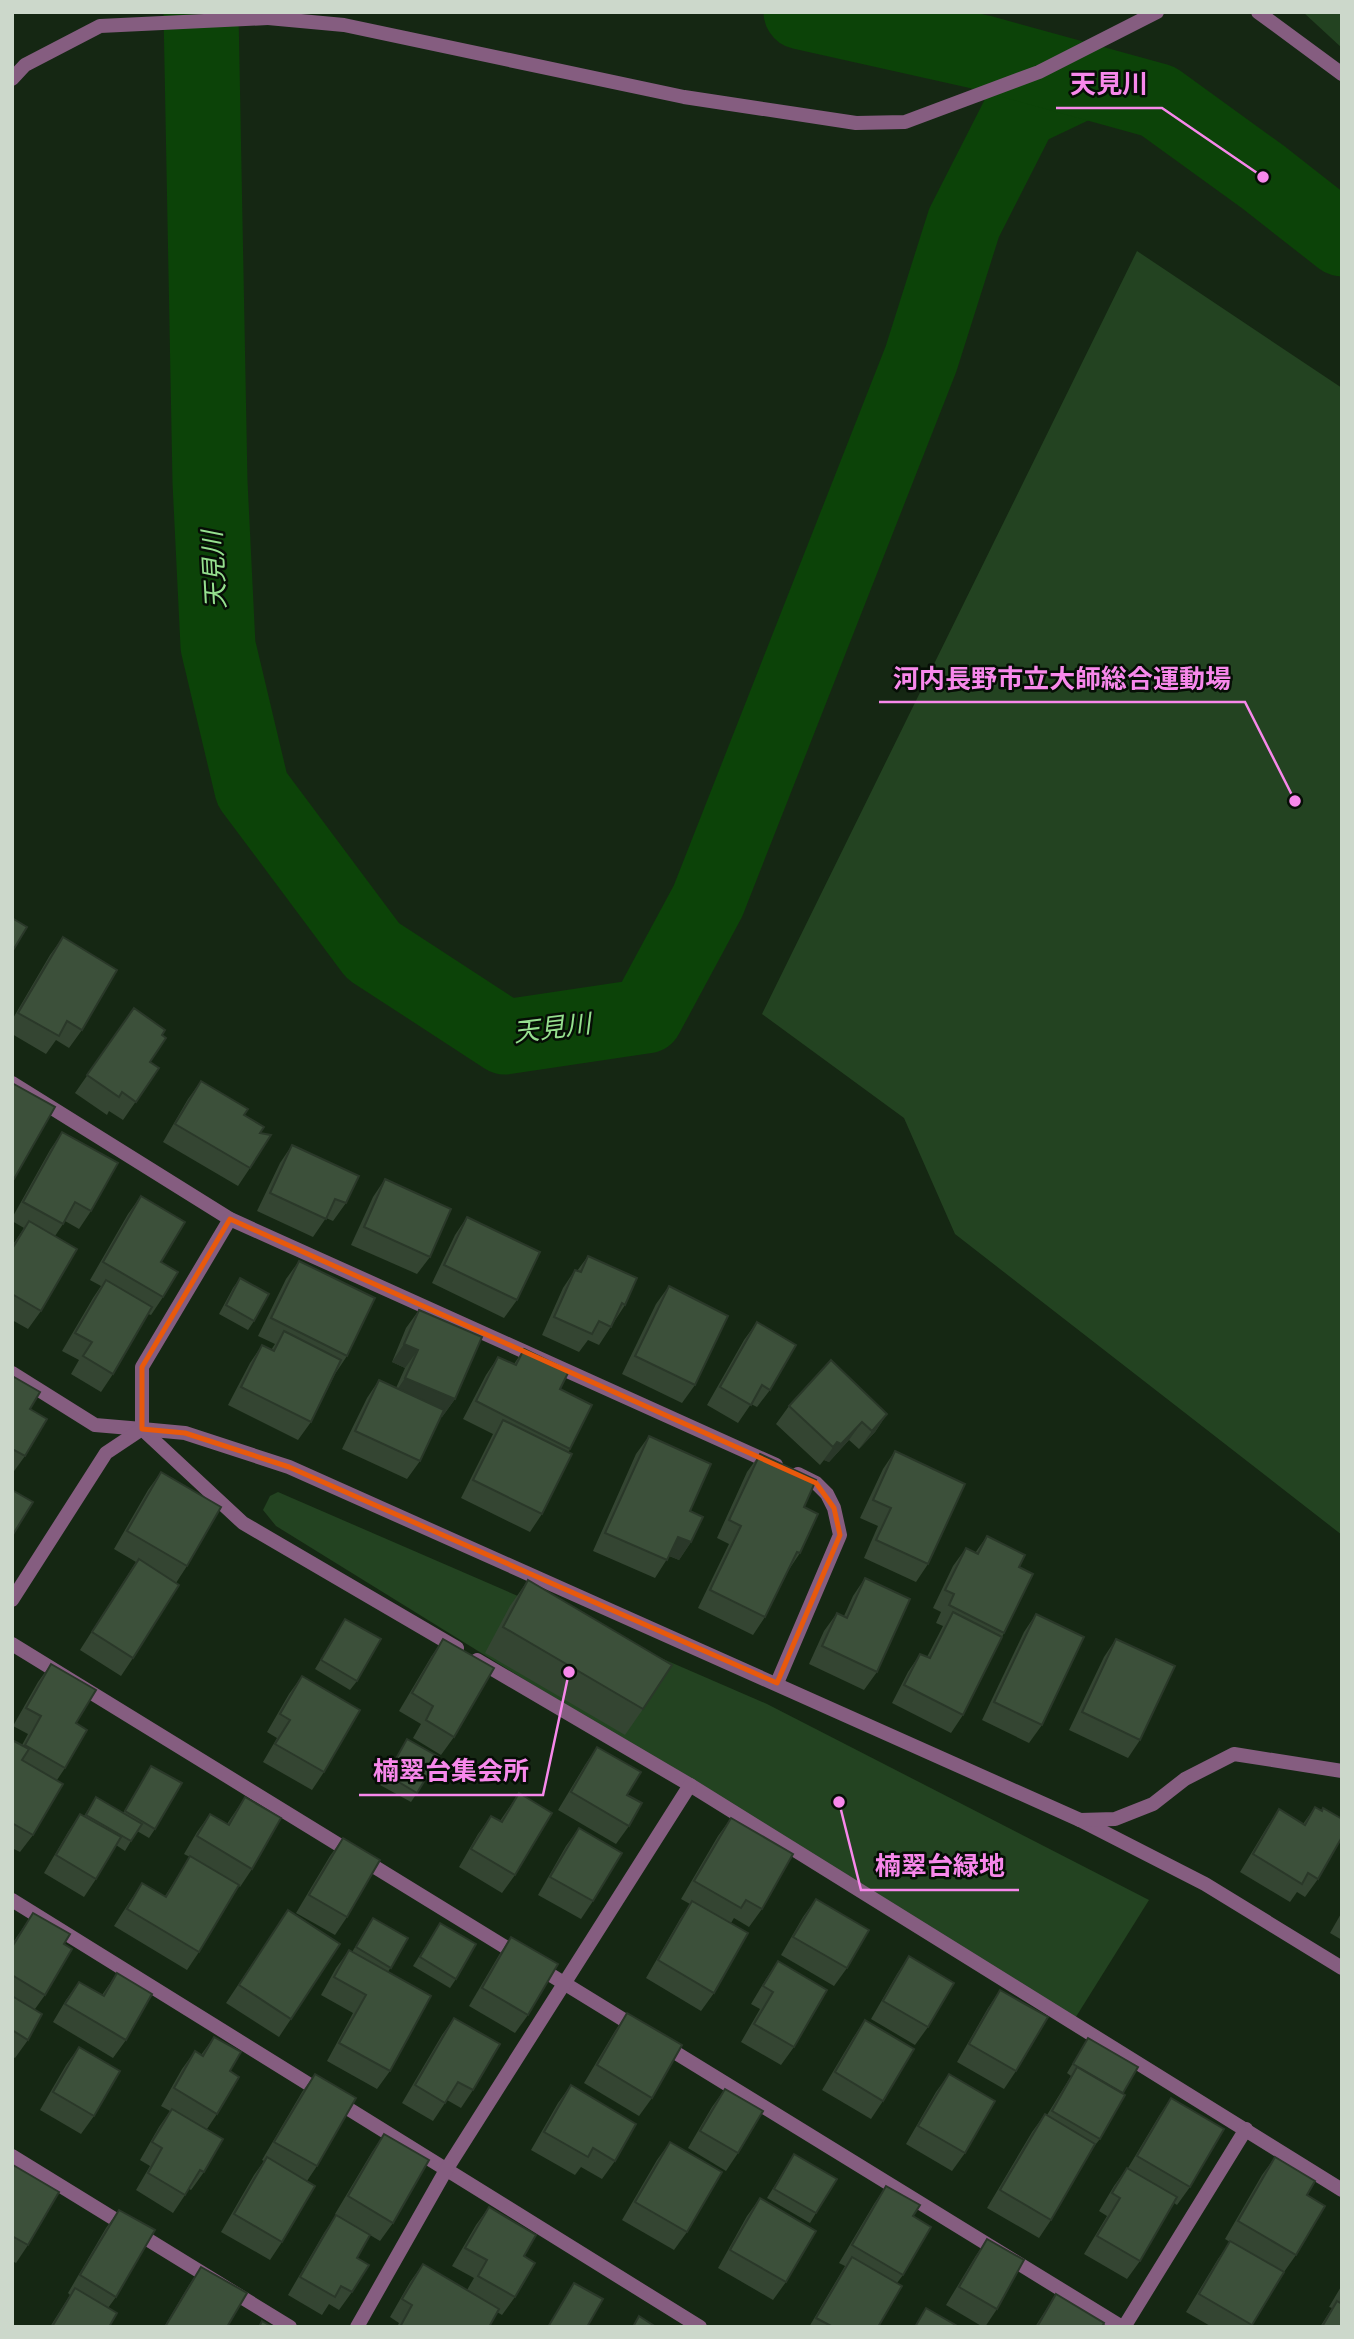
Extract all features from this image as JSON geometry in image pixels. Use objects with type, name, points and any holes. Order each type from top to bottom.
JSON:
[{"type":"street","points":[[12,79],[25,65],[100,26],[268,18],[344,25],[684,97],[856,123],[905,122],[1039,72],[1157,12]]},
{"type":"street","points":[[1258,12],[1342,74]]},
{"type":"street","points":[[12,1083],[230,1219],[816,1483],[827,1494],[834,1508],[840,1535],[777,1683]]},
{"type":"street","points":[[230,1219],[142,1367],[142,1429],[243,1523],[690,1785],[1342,2189]]},
{"type":"street","points":[[12,1373],[95,1425],[185,1433],[289,1467],[777,1683],[1080,1820],[1205,1884],[1342,1968]]},
{"type":"street","points":[[12,1600],[106,1453],[142,1429]]},
{"type":"street","points":[[12,1644],[1123,2327],[1246,2129]]},
{"type":"street","points":[[1080,1820],[1115,1819],[1153,1804],[1185,1779],[1234,1754],[1342,1771]]},
{"type":"street","points":[[357,2327],[446,2170],[690,1785]]},
{"type":"street","points":[[12,1900],[700,2327]]},
{"type":"street","points":[[12,2156],[290,2327]]},
{"type":"highlighted area","points":[[230,1219],[816,1483],[834,1508],[840,1535],[777,1683],[289,1467],[185,1433],[142,1429],[142,1367]]},
{"type":"green space","points":[[1303,12],[1342,12],[1342,48]]},
{"type":"green space","points":[[1137,251],[1342,388],[1342,1535],[955,1234],[904,1118],[762,1014]]},
{"type":"green space","points":[[278,1492],[767,1704],[1149,1900],[1074,2020],[276,1526],[263,1510],[270,1496]]},
{"type":"building","points":[[12,918],[27,927],[12,952]]},
{"type":"building","points":[[63,937],[117,970],[82,1030],[67,1021],[59,1036],[18,1013]]},
{"type":"building","points":[[134,1008],[165,1030],[162,1035],[166,1038],[150,1062],[159,1068],[136,1102],[122,1092],[119,1097],[87,1075]]},
{"type":"building","points":[[201,1081],[248,1109],[244,1115],[264,1127],[260,1133],[271,1135],[250,1168],[175,1124]]},
{"type":"building","points":[[12,1083],[55,1107],[14,1179],[12,1178]]},
{"type":"building","points":[[62,1132],[118,1163],[91,1211],[75,1202],[63,1224],[23,1202]]},
{"type":"building","points":[[292,1145],[359,1176],[346,1203],[335,1199],[326,1219],[270,1193]]},
{"type":"building","points":[[385,1179],[451,1209],[430,1257],[364,1227]]},
{"type":"building","points":[[141,1196],[185,1222],[161,1262],[178,1272],[163,1297],[103,1262]]},
{"type":"building","points":[[467,1217],[540,1252],[517,1300],[444,1265]]},
{"type":"building","points":[[29,1221],[77,1249],[41,1311],[12,1294],[12,1249]]},
{"type":"building","points":[[588,1256],[637,1278],[611,1327],[599,1321],[592,1334],[554,1317],[575,1270],[581,1272]]},
{"type":"building","points":[[299,1261],[375,1298],[347,1356],[271,1318]]},
{"type":"building","points":[[240,1278],[269,1294],[254,1321],[226,1305]]},
{"type":"building","points":[[106,1280],[152,1307],[113,1374],[83,1356],[92,1342],[75,1333]]},
{"type":"building","points":[[669,1286],[728,1316],[695,1385],[635,1356]]},
{"type":"building","points":[[419,1310],[482,1337],[455,1399],[405,1378],[418,1350],[404,1344]]},
{"type":"building","points":[[757,1322],[796,1345],[770,1390],[762,1385],[751,1405],[720,1387]]},
{"type":"building","points":[[284,1331],[341,1360],[311,1422],[241,1387],[262,1345],[274,1351]]},
{"type":"building","points":[[524,1349],[569,1371],[560,1389],[592,1405],[570,1449],[476,1401],[498,1357],[516,1365]]},
{"type":"building","points":[[831,1360],[887,1414],[872,1431],[862,1422],[841,1444],[837,1442],[833,1447],[789,1406]]},
{"type":"building","points":[[14,1377],[40,1392],[30,1409],[47,1419],[25,1456],[12,1449]]},
{"type":"building","points":[[379,1380],[444,1410],[420,1461],[355,1431]]},
{"type":"building","points":[[503,1420],[572,1454],[542,1514],[473,1480]]},
{"type":"building","points":[[649,1436],[711,1464],[690,1511],[703,1517],[691,1542],[678,1537],[667,1560],[605,1533]]},
{"type":"building","points":[[895,1451],[965,1484],[928,1564],[876,1540],[891,1508],[873,1500]]},
{"type":"building","points":[[760,1454],[816,1480],[804,1507],[818,1514],[765,1617],[710,1590],[741,1526],[729,1520]]},
{"type":"building","points":[[161,1472],[221,1507],[187,1566],[127,1531]]},
{"type":"building","points":[[12,1490],[33,1502],[12,1536]]},
{"type":"building","points":[[987,1536],[1025,1555],[1019,1567],[1033,1574],[1004,1633],[949,1605],[954,1594],[945,1590],[966,1548],[978,1554]]},
{"type":"building","points":[[139,1559],[179,1585],[133,1658],[92,1632]]},
{"type":"building","points":[[865,1578],[910,1599],[877,1672],[822,1646],[837,1613],[847,1618]]},
{"type":"building","points":[[528,1580],[672,1665],[643,1709],[503,1627]]},
{"type":"building","points":[[953,1612],[1002,1637],[963,1715],[904,1685],[920,1654],[930,1658]]},
{"type":"building","points":[[1036,1614],[1084,1637],[1042,1725],[994,1702]]},
{"type":"building","points":[[345,1619],[381,1639],[357,1681],[321,1660]]},
{"type":"building","points":[[443,1639],[494,1668],[454,1737],[426,1720],[433,1706],[412,1693]]},
{"type":"building","points":[[1116,1639],[1175,1666],[1140,1740],[1082,1712]]},
{"type":"building","points":[[51,1664],[96,1690],[76,1723],[87,1730],[65,1768],[25,1745],[41,1716],[26,1708]]},
{"type":"building","points":[[302,1676],[360,1710],[324,1772],[275,1744],[290,1720],[280,1714]]},
{"type":"building","points":[[407,1739],[439,1757],[417,1793],[387,1775]]},
{"type":"building","points":[[12,1740],[29,1749],[22,1760],[63,1784],[33,1835],[12,1823]]},
{"type":"building","points":[[597,1747],[641,1772],[627,1795],[642,1803],[629,1826],[571,1792]]},
{"type":"building","points":[[151,1766],[182,1783],[155,1829],[125,1811]]},
{"type":"building","points":[[519,1793],[552,1813],[515,1875],[471,1849],[491,1816],[502,1822]]},
{"type":"building","points":[[96,1797],[142,1824],[131,1841],[86,1815]]},
{"type":"building","points":[[245,1797],[281,1818],[252,1869],[197,1836],[210,1814],[229,1825]]},
{"type":"building","points":[[1315,1807],[1322,1811],[1323,1808],[1342,1819],[1342,1837],[1318,1879],[1308,1873],[1302,1884],[1253,1854],[1279,1809],[1305,1825]]},
{"type":"building","points":[[80,1814],[121,1837],[96,1879],[56,1855]]},
{"type":"building","points":[[731,1818],[793,1854],[762,1909],[746,1900],[741,1908],[694,1881]]},
{"type":"building","points":[[579,1828],[622,1853],[593,1901],[550,1877]]},
{"type":"building","points":[[343,1838],[380,1860],[347,1917],[309,1895]]},
{"type":"building","points":[[190,1856],[239,1885],[199,1952],[127,1909],[142,1883],[166,1897]]},
{"type":"building","points":[[816,1899],[869,1930],[847,1968],[793,1937]]},
{"type":"building","points":[[692,1901],[748,1933],[714,1993],[658,1960]]},
{"type":"building","points":[[288,1910],[340,1944],[291,2019],[239,1985]]},
{"type":"building","points":[[33,1913],[70,1934],[64,1944],[72,1949],[45,1995],[12,1975],[12,1947]]},
{"type":"building","points":[[373,1918],[408,1938],[391,1968],[356,1947]]},
{"type":"building","points":[[440,1923],[476,1944],[456,1979],[420,1957]]},
{"type":"building","points":[[511,1937],[558,1964],[528,2015],[482,1988]]},
{"type":"building","points":[[349,1950],[431,1996],[390,2071],[339,2043],[366,1995],[334,1977]]},
{"type":"building","points":[[909,1956],[954,1983],[928,2027],[883,2001]]},
{"type":"building","points":[[778,1961],[827,1990],[794,2047],[754,2024],[773,1992],[763,1986]]},
{"type":"building","points":[[117,1973],[152,1994],[126,2040],[65,2004],[79,1982],[104,1996]]},
{"type":"building","points":[[1000,1990],[1048,2017],[1016,2071],[969,2044]]},
{"type":"building","points":[[12,1996],[42,2014],[28,2040],[12,2030]]},
{"type":"building","points":[[627,2013],[682,2045],[652,2098],[597,2065]]},
{"type":"building","points":[[454,2018],[500,2044],[473,2090],[458,2082],[445,2103],[415,2085]]},
{"type":"building","points":[[865,2020],[914,2049],[883,2101],[835,2072]]},
{"type":"building","points":[[214,2037],[241,2052],[230,2071],[239,2077],[217,2114],[174,2088],[195,2051],[203,2056]]},
{"type":"building","points":[[1088,2038],[1138,2067],[1123,2093],[1073,2064]]},
{"type":"building","points":[[79,2047],[120,2071],[94,2116],[53,2092]]},
{"type":"building","points":[[1077,2067],[1125,2095],[1100,2139],[1052,2111]]},
{"type":"building","points":[[315,2074],[356,2098],[317,2166],[274,2142]]},
{"type":"building","points":[[949,2074],[995,2101],[965,2153],[918,2126]]},
{"type":"building","points":[[571,2085],[636,2124],[615,2161],[593,2148],[588,2157],[544,2132]]},
{"type":"building","points":[[725,2089],[763,2111],[738,2153],[700,2131]]},
{"type":"building","points":[[1171,2098],[1224,2129],[1190,2187],[1137,2156]]},
{"type":"building","points":[[172,2109],[223,2139],[204,2172],[200,2170],[185,2195],[148,2173],[162,2148],[152,2142]]},
{"type":"building","points":[[1045,2114],[1095,2144],[1051,2220],[1000,2190]]},
{"type":"building","points":[[384,2134],[429,2160],[393,2223],[348,2196]]},
{"type":"building","points":[[670,2142],[722,2172],[687,2232],[635,2202]]},
{"type":"building","points":[[794,2154],[837,2179],[816,2213],[774,2189]]},
{"type":"building","points":[[267,2157],[315,2186],[282,2242],[234,2214]]},
{"type":"building","points":[[1275,2157],[1315,2181],[1307,2195],[1325,2206],[1296,2255],[1238,2221]]},
{"type":"building","points":[[13,2165],[59,2192],[28,2245],[12,2236]]},
{"type":"building","points":[[1127,2168],[1177,2197],[1140,2261],[1097,2236],[1120,2198],[1112,2193]]},
{"type":"building","points":[[886,2186],[920,2205],[913,2216],[931,2227],[903,2275],[852,2245]]},
{"type":"building","points":[[760,2198],[816,2231],[786,2282],[730,2250]]},
{"type":"building","points":[[489,2207],[536,2235],[524,2256],[535,2263],[515,2297],[478,2276],[487,2260],[465,2248]]},
{"type":"building","points":[[119,2210],[155,2230],[116,2297],[80,2275]]},
{"type":"building","points":[[336,2215],[370,2235],[357,2258],[369,2265],[352,2292],[341,2286],[335,2297],[300,2277]]},
{"type":"building","points":[[987,2239],[1024,2260],[997,2309],[959,2287]]},
{"type":"building","points":[[1230,2241],[1284,2272],[1252,2325],[1199,2294]]},
{"type":"building","points":[[852,2257],[902,2286],[878,2327],[833,2327],[816,2318]]},
{"type":"building","points":[[423,2264],[499,2309],[489,2327],[400,2327],[412,2305],[402,2299]]},
{"type":"building","points":[[201,2267],[247,2293],[227,2327],[165,2327]]},
{"type":"building","points":[[574,2283],[603,2299],[587,2327],[548,2327]]},
{"type":"building","points":[[75,2288],[117,2313],[109,2327],[52,2327]]},
{"type":"building","points":[[1056,2294],[1104,2323],[1102,2327],[1037,2327]]},
{"type":"building","points":[[1337,2301],[1342,2304],[1342,2327],[1322,2327]]},
{"type":"building","points":[[926,2308],[959,2327],[915,2327]]},
{"type":"building","points":[[639,2316],[656,2327],[633,2327]]},
{"type":"building","points":[[262,2321],[272,2327],[259,2327]]},
{"type":"waterway","name":"天見川","points":[[201,12],[210,482],[218,646],[252,789],[373,951],[505,1037],[646,1016],[708,901],[921,359],[964,223],[1021,111],[1084,81]]},
{"type":"waterway","name":"天見川","points":[[801,12],[980,52],[1158,101],[1263,177],[1342,239]]},
{"type":"place","name":"天見川","points":[[1263,177]]},
{"type":"place","name":"河内長野市立大師総合運動場","points":[[1295,801]]},
{"type":"place","name":"楠翠台集会所","points":[[569,1672]]},
{"type":"place","name":"楠翠台緑地","points":[[839,1802]]}]
